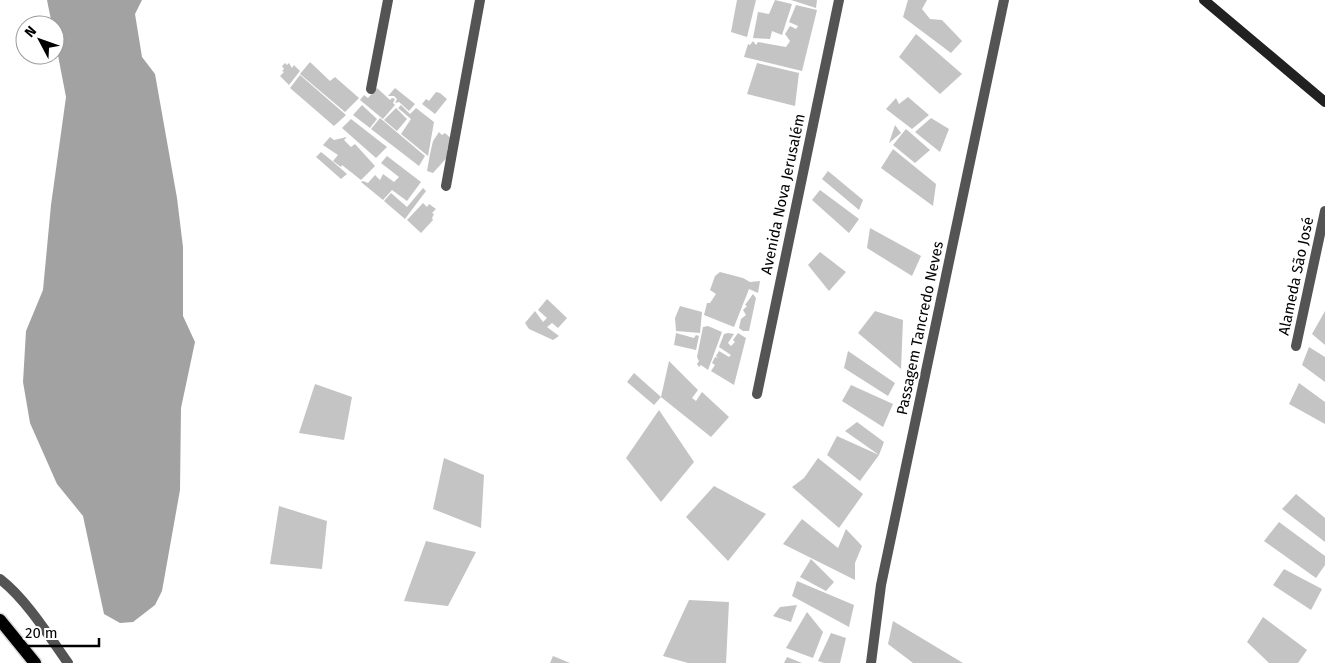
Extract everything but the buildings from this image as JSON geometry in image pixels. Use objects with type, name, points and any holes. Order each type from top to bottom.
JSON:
[{"type":"main road","points":[[0,620],[35,663]]},
{"type":"street","points":[[372,89],[388,0]]},
{"type":"street","points":[[446,186],[480,0]]},
{"type":"street","name":"Avenida Nova Jerusalém","points":[[757,394],[839,0]]},
{"type":"street","name":"Passagem Tancredo Neves","points":[[871,663],[881,585],[1004,0]]},
{"type":"street","points":[[1204,0],[1325,102]]},
{"type":"street","name":"Alameda São José","points":[[1296,346],[1325,211]]},
{"type":"street","points":[[0,579],[38,620],[68,663]]},
{"type":"shaded area","points":[[47,0],[142,0],[135,14],[142,57],[155,74],[177,198],[183,247],[183,316],[195,342],[181,408],[180,490],[162,591],[155,605],[133,622],[120,623],[104,614],[83,516],[57,484],[30,423],[23,382],[26,331],[43,290],[51,205],[66,97],[60,65],[65,65],[65,15],[50,15]]}]
